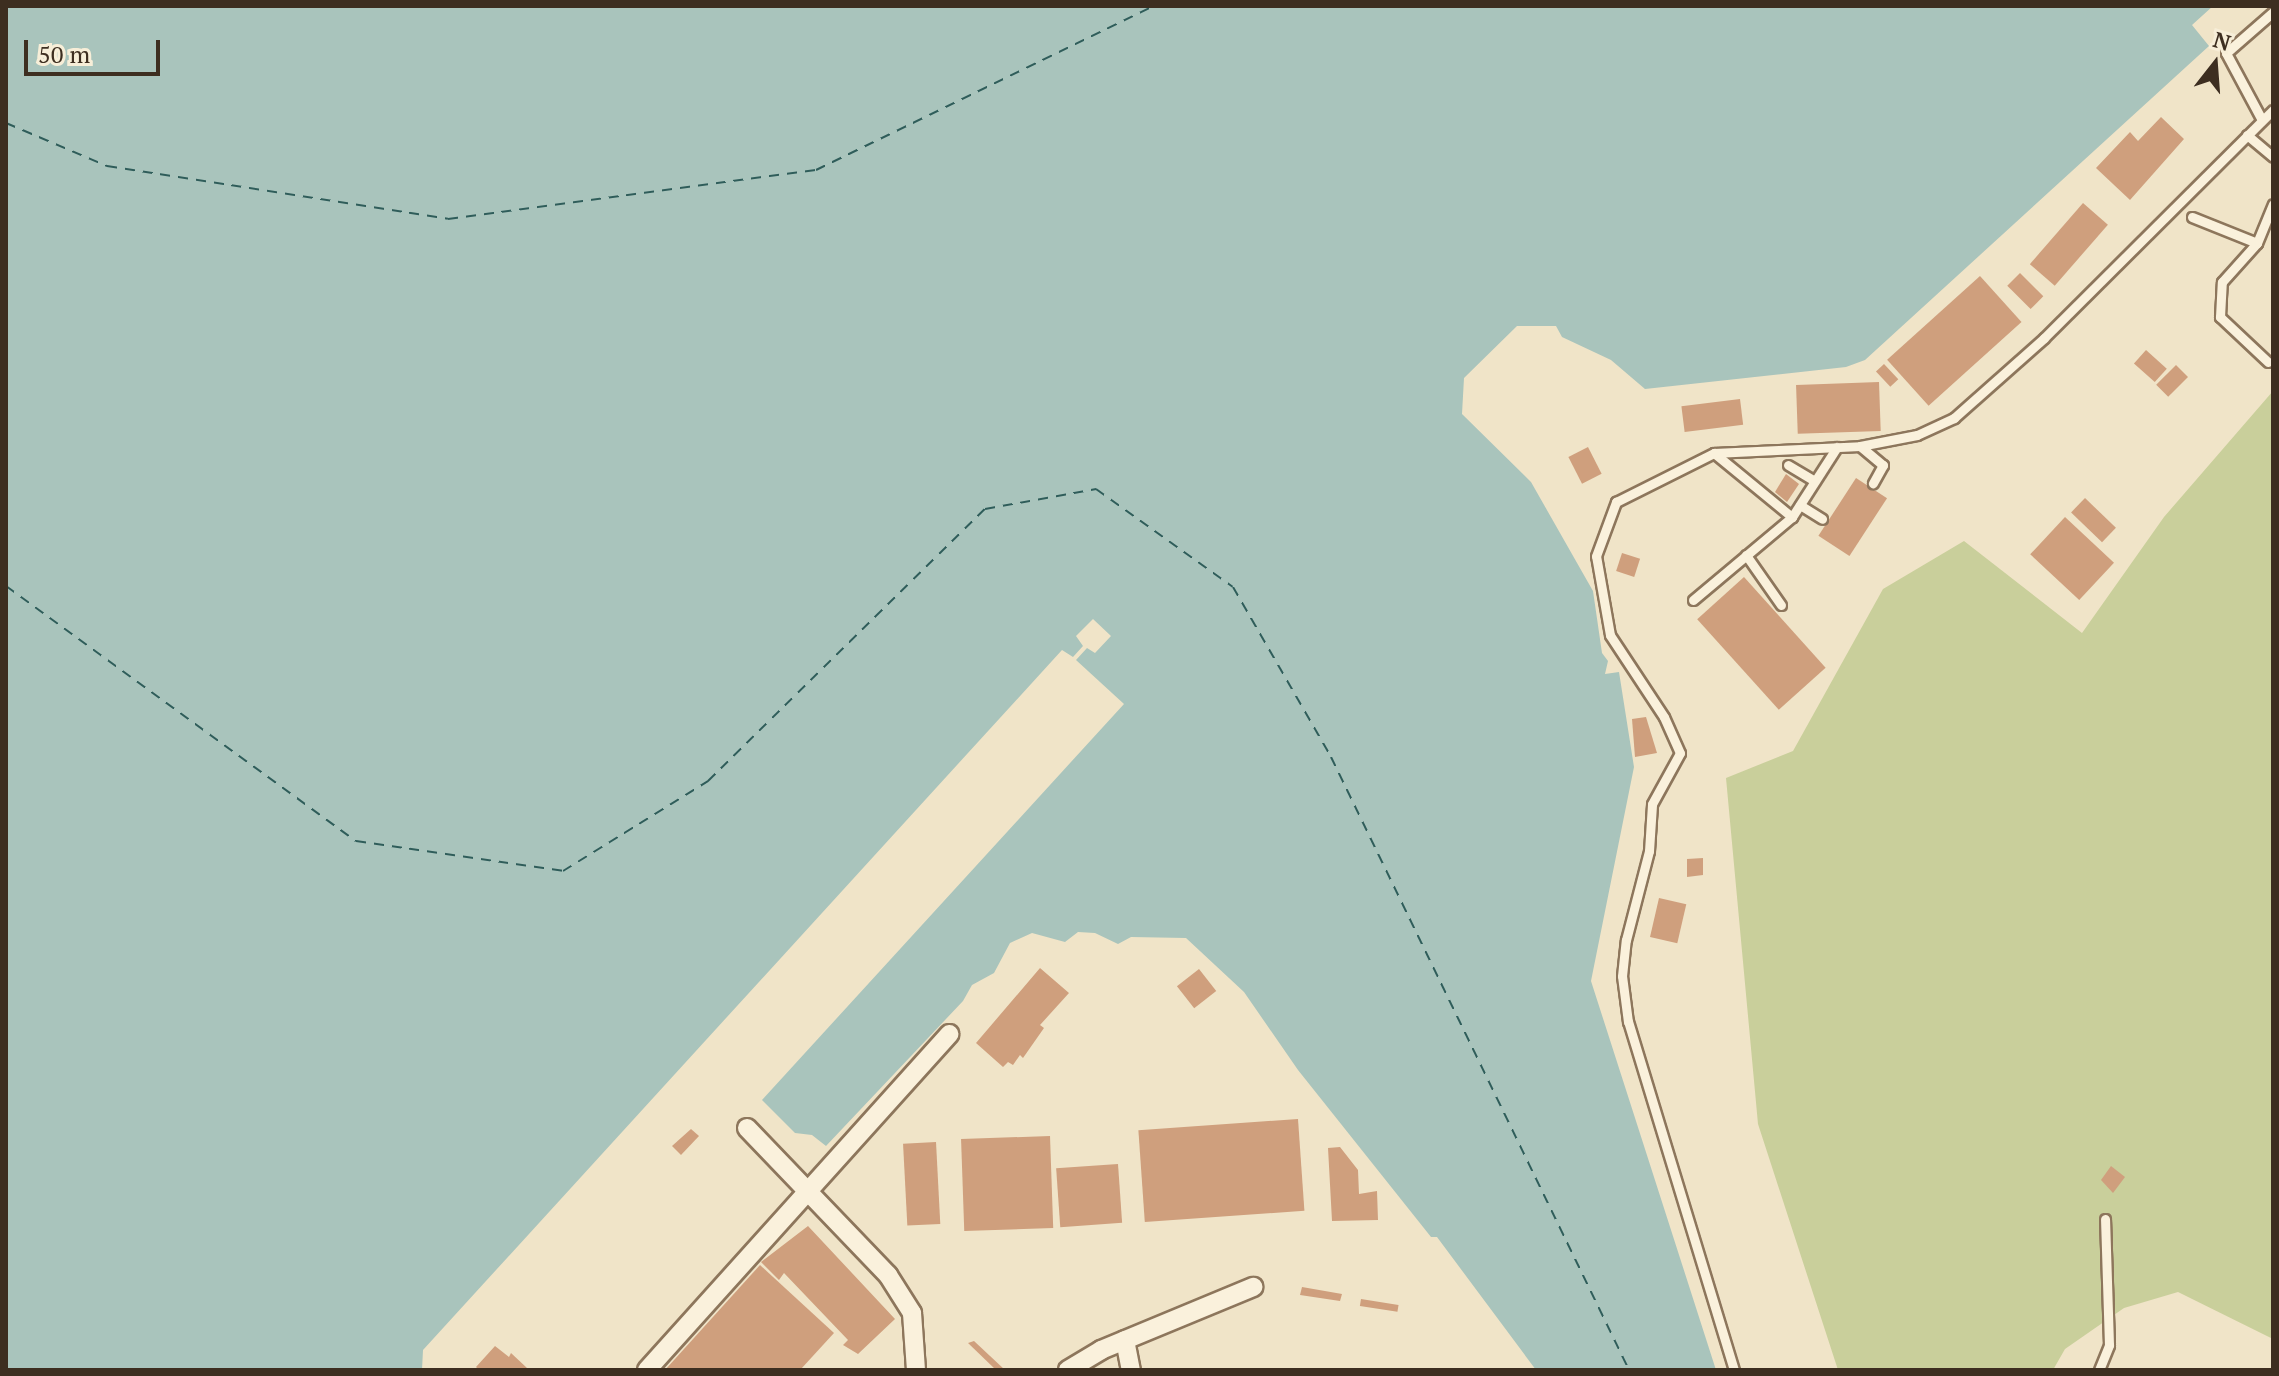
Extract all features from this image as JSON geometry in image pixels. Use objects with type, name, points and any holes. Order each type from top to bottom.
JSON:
[{"type":"street","points":[[647,1370],[804,1191],[950,1034]]},
{"type":"street","points":[[747,1128],[804,1191],[888,1275],[912,1313],[916,1370]]},
{"type":"street","points":[[1068,1370],[1125,1340],[1253,1287]]},
{"type":"street","points":[[1125,1340],[1131,1370]]},
{"type":"lane","points":[[2262,120],[2226,53],[2273,12]]},
{"type":"lane","points":[[1734,1370],[1646,1090],[1622,976],[1626,940],[1649,851],[1652,804],[1680,753],[1664,717],[1610,635],[1596,556],[1616,502],[1714,453],[1860,446],[1917,435],[1954,418],[2024,357],[2273,110]]},
{"type":"lane","points":[[2247,135],[2273,157]]},
{"type":"lane","points":[[2268,362],[2220,317],[2222,282],[2257,243],[2273,204]]},
{"type":"lane","points":[[2192,217],[2257,243]]},
{"type":"lane","points":[[1860,446],[1883,465],[1873,483]]},
{"type":"lane","points":[[1693,600],[1792,517],[1837,447]]},
{"type":"lane","points":[[1714,453],[1792,517]]},
{"type":"lane","points":[[1788,465],[1815,481]]},
{"type":"lane","points":[[1800,505],[1822,519]]},
{"type":"lane","points":[[1746,555],[1781,605]]},
{"type":"lane","points":[[2099,1370],[2109,1345],[2105,1219]]},
{"type":"green space","points":[[2273,391],[2273,1339],[2178,1292],[2124,1308],[2065,1349],[2053,1370],[1838,1370],[1758,1124],[1726,778],[1793,751],[1883,589],[1964,541],[2082,633],[2164,517]]},
{"type":"water","points":[[6,6],[2213,6],[2192,25],[2209,46],[1865,360],[1846,367],[1645,389],[1611,360],[1562,337],[1556,326],[1517,326],[1464,378],[1462,414],[1531,482],[1593,591],[1602,653],[1608,661],[1605,674],[1619,672],[1634,767],[1591,981],[1716,1370],[1536,1370],[1437,1237],[1431,1237],[1298,1070],[1244,992],[1186,938],[1131,937],[1118,944],[1095,933],[1078,932],[1065,942],[1032,933],[1010,943],[994,973],[972,985],[963,1001],[826,1146],[812,1135],[795,1133],[762,1100],[1124,704],[1076,660],[1087,648],[1095,653],[1111,636],[1093,619],[1076,636],[1083,646],[1073,657],[1062,650],[423,1350],[422,1370],[6,1370]]},
{"type":"building","points":[[2161,117],[2184,139],[2130,200],[2096,168],[2130,132],[2138,141]]},
{"type":"building","points":[[2083,203],[2108,225],[2055,286],[2030,264]]},
{"type":"building","points":[[2020,273],[2043,296],[2031,309],[2007,286]]},
{"type":"building","points":[[1980,276],[2021,322],[1929,406],[1887,360]]},
{"type":"building","points":[[2146,350],[2167,369],[2155,382],[2134,363]]},
{"type":"building","points":[[1884,364],[1898,379],[1890,387],[1876,372]]},
{"type":"building","points":[[2176,365],[2188,377],[2168,397],[2156,385]]},
{"type":"building","points":[[1879,382],[1881,431],[1798,434],[1796,385]]},
{"type":"building","points":[[1740,399],[1743,425],[1685,432],[1681,406]]},
{"type":"building","points":[[1588,447],[1602,474],[1582,484],[1568,457]]},
{"type":"building","points":[[1786,474],[1799,484],[1787,502],[1775,492]]},
{"type":"building","points":[[1856,478],[1887,498],[1849,556],[1818,536]]},
{"type":"building","points":[[2085,498],[2116,528],[2102,542],[2071,512]]},
{"type":"building","points":[[2065,517],[2114,563],[2079,600],[2030,554]]},
{"type":"building","points":[[1622,553],[1640,559],[1634,577],[1616,571]]},
{"type":"building","points":[[1744,577],[1826,668],[1779,710],[1697,619]]},
{"type":"building","points":[[1646,717],[1657,753],[1635,757],[1632,719]]},
{"type":"building","points":[[1703,858],[1703,875],[1687,877],[1687,859]]},
{"type":"building","points":[[1659,898],[1686,904],[1677,943],[1650,937]]},
{"type":"building","points":[[1040,968],[1069,993],[1040,1025],[1044,1028],[1023,1058],[1020,1055],[1013,1065],[1008,1062],[1003,1067],[976,1043]]},
{"type":"building","points":[[1199,969],[1216,991],[1194,1008],[1177,986]]},
{"type":"building","points":[[1298,1119],[1304,1211],[1145,1222],[1138,1130]]},
{"type":"building","points":[[691,1129],[699,1136],[681,1155],[672,1146]]},
{"type":"building","points":[[1050,1136],[1053,1228],[964,1231],[961,1139]]},
{"type":"building","points":[[936,1142],[940,1224],[907,1226],[903,1144]]},
{"type":"building","points":[[1340,1147],[1358,1170],[1359,1194],[1377,1191],[1378,1220],[1332,1221],[1328,1148]]},
{"type":"building","points":[[1118,1164],[1122,1223],[1060,1227],[1056,1168]]},
{"type":"building","points":[[2111,1166],[2125,1177],[2113,1193],[2101,1180]]},
{"type":"building","points":[[808,1226],[895,1319],[858,1354],[843,1345],[848,1340],[784,1273],[779,1280],[761,1262]]},
{"type":"building","points":[[760,1265],[834,1333],[801,1369],[665,1370]]},
{"type":"building","points":[[1302,1287],[1342,1294],[1340,1301],[1300,1295]]},
{"type":"building","points":[[1361,1299],[1399,1305],[1397,1312],[1360,1306]]},
{"type":"building","points":[[974,1341],[1005,1370],[996,1370],[968,1343]]},
{"type":"building","points":[[495,1346],[509,1357],[511,1353],[527,1368],[479,1370],[476,1367]]},
{"type":"ferry route","points":[[6,123],[107,166],[448,219],[816,170],[1153,6]]},
{"type":"ferry route","points":[[6,586],[356,841],[563,871],[708,781],[985,509],[1096,489],[1233,587],[1331,757],[1629,1370]]}]
